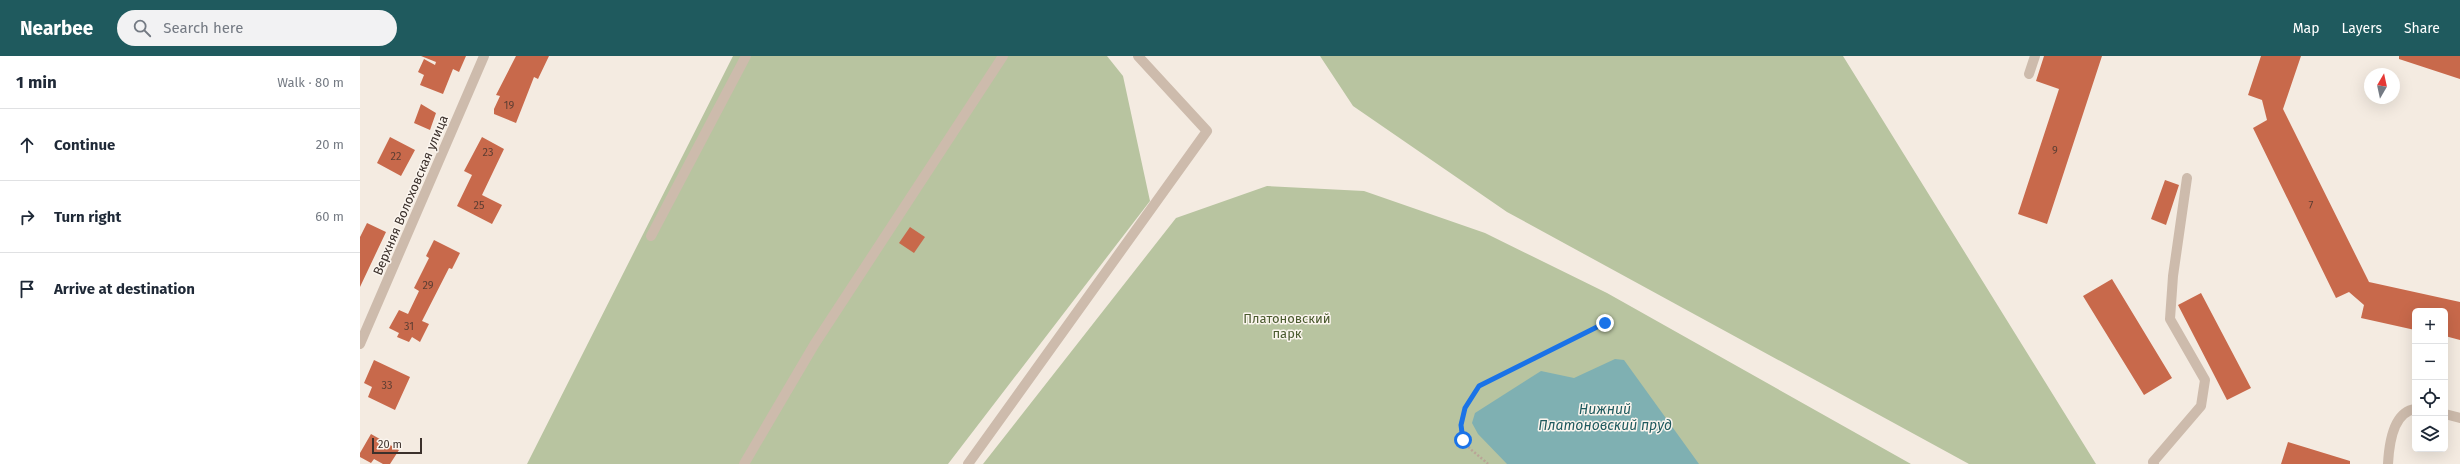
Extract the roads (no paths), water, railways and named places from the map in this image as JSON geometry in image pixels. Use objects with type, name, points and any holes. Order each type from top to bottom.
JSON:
[{"type":"street","name":"Верхняя Волоховская улица","points":[[360,344],[484,56]]},
{"type":"street","points":[[651,236],[746,56]]},
{"type":"street","points":[[744,464],[814,345],[1003,56]]},
{"type":"street","points":[[968,464],[1207,131],[1138,56]]},
{"type":"street","points":[[2029,74],[2035,56]]},
{"type":"street","points":[[2154,464],[2154,462],[2201,406],[2205,380],[2170,319],[2173,276],[2187,178]]},
{"type":"street","points":[[2388,464],[2392,438],[2400,416],[2408,410],[2412,409]]},
{"type":"street","points":[[2448,415],[2460,418]]},
{"type":"water","name":"Нижний Платоновский пруд","points":[[1615,359],[1624,360],[1699,464],[1507,464],[1478,434],[1472,423],[1475,413],[1541,371],[1574,378]]},
{"type":"park label","name":"Платоновский парк","points":[[1287,326]]}]
